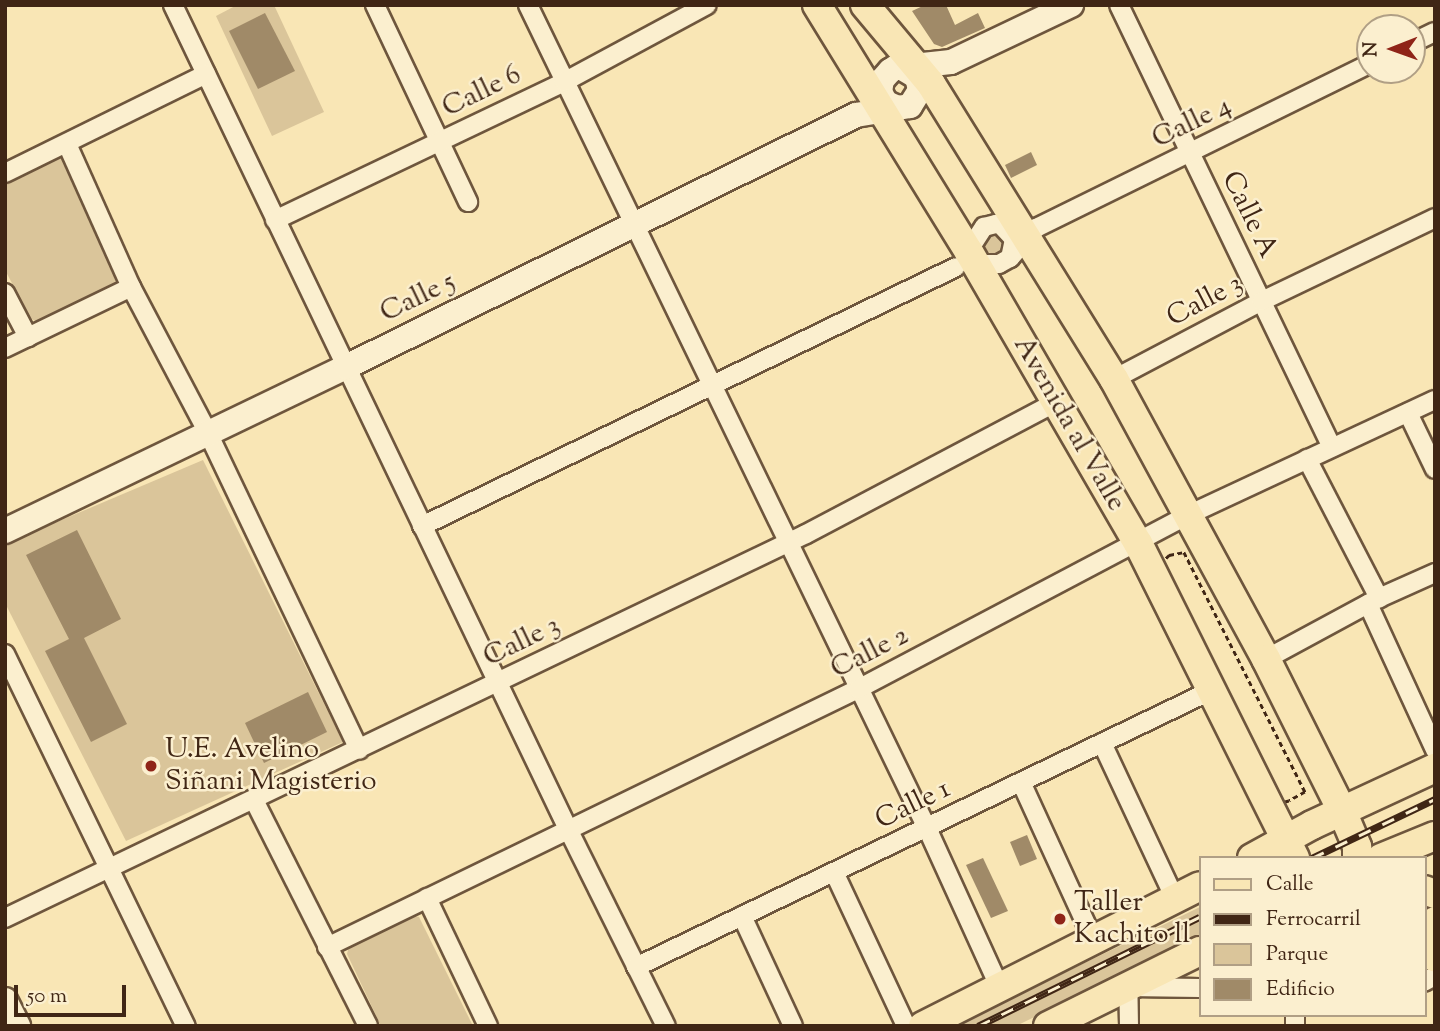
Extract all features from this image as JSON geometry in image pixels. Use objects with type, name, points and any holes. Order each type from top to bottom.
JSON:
[{"type":"main road","name":"Avenida al Valle","points":[[817,5],[835,30],[895,93],[1020,235],[1114,379],[1190,514],[1266,659],[1342,811],[1356,848]]},
{"type":"main road","name":"Avenida al Valle","points":[[865,5],[895,93],[972,257],[1138,543],[1212,690],[1298,845]]},
{"type":"main road","points":[[895,93],[951,62],[1071,5]]},
{"type":"main road","name":"Calle 5","points":[[5,531],[346,367],[895,93]]},
{"type":"main road","points":[[1259,856],[1298,845],[1342,811],[1435,768]]},
{"type":"main road","points":[[1298,845],[1321,822],[1340,824],[1356,848],[1372,856]]},
{"type":"main road","points":[[1386,856],[1435,836]]},
{"type":"main road","points":[[923,1026],[1198,887]]},
{"type":"main road","points":[[1435,922],[1430,937],[1435,957]]},
{"type":"main road","points":[[1048,1026],[1198,952]]},
{"type":"main road","points":[[5,1000],[18,1026]]},
{"type":"street","points":[[173,5],[568,830],[666,1026]]},
{"type":"street","points":[[375,5],[468,202]]},
{"type":"street","points":[[528,5],[927,828],[1000,988]]},
{"type":"street","name":"Calle 6","points":[[275,219],[564,82],[707,5]]},
{"type":"street","points":[[883,5],[895,93]]},
{"type":"street","name":"Calle A","points":[[1119,5],[1332,447]]},
{"type":"street","name":"Calle 4","points":[[1020,235],[1356,71]]},
{"type":"street","points":[[5,173],[205,74]]},
{"type":"street","points":[[67,144],[131,287],[208,433],[359,750]]},
{"type":"street","name":"Calle 3","points":[[1114,379],[1262,301],[1435,218]]},
{"type":"street","points":[[422,526],[711,387],[972,257],[999,264],[1020,235],[984,227],[972,257]]},
{"type":"street","points":[[5,348],[131,287]]},
{"type":"street","points":[[5,293],[28,337]]},
{"type":"street","name":"Calle 2","points":[[327,947],[858,689],[1190,514],[1435,400]]},
{"type":"street","name":"Calle 3","points":[[5,918],[788,543],[1056,402]]},
{"type":"street","points":[[1408,413],[1435,469]]},
{"type":"street","points":[[1307,459],[1374,601],[1435,750]]},
{"type":"street","points":[[1266,659],[1374,601],[1435,573]]},
{"type":"street","points":[[5,654],[186,1026]]},
{"type":"street","name":"Calle 1","points":[[636,967],[1212,690]]},
{"type":"street","points":[[1102,743],[1175,899]]},
{"type":"street","points":[[1021,782],[1093,939]]},
{"type":"street","points":[[254,800],[368,1026]]},
{"type":"street","points":[[834,872],[906,1026]]},
{"type":"street","points":[[427,898],[488,1026]]},
{"type":"street","points":[[742,916],[793,1026]]},
{"type":"street","points":[[1129,1026],[1128,987],[1198,988]]},
{"type":"path","points":[[1184,552],[1305,792],[1281,803],[1160,564],[1170,555],[1184,552]]},
{"type":"green space","points":[[237,5],[274,5],[324,112],[272,136],[216,16]]},
{"type":"green space","points":[[60,155],[64,157],[115,274],[115,281],[114,286],[36,321],[31,319],[5,270],[5,181]]},
{"type":"green space","points":[[990,234],[998,234],[1004,244],[998,254],[990,254],[984,248],[984,240]]},
{"type":"green space","points":[[203,460],[343,742],[126,841],[5,603],[5,544]]},
{"type":"green space","points":[[1198,908],[1198,937],[1016,1026],[955,1026]]},
{"type":"green space","points":[[410,915],[419,917],[473,1026],[381,1026],[347,954],[349,946]]},
{"type":"building","points":[[925,5],[946,5],[955,25],[978,13],[985,28],[942,47],[934,44],[912,11]]},
{"type":"building","points":[[265,13],[295,71],[258,89],[229,31]]},
{"type":"building","points":[[1031,152],[1037,165],[1011,178],[1005,165]]},
{"type":"building","points":[[77,530],[121,619],[84,638],[127,724],[91,742],[45,651],[69,639],[26,555]]},
{"type":"building","points":[[308,692],[327,732],[264,763],[245,723]]},
{"type":"building","points":[[1027,835],[1037,859],[1020,866],[1010,842]]},
{"type":"building","points":[[983,858],[1008,911],[991,918],[966,865]]},
{"type":"railway","points":[[1316,856],[1435,799]]},
{"type":"railway","points":[[978,1026],[1198,918]]},
{"type":"place","name":"U.E. Avelino Siñani Magisterio","points":[[151,766]]},
{"type":"place","name":"Taller Kachito ll","points":[[1060,919]]}]
